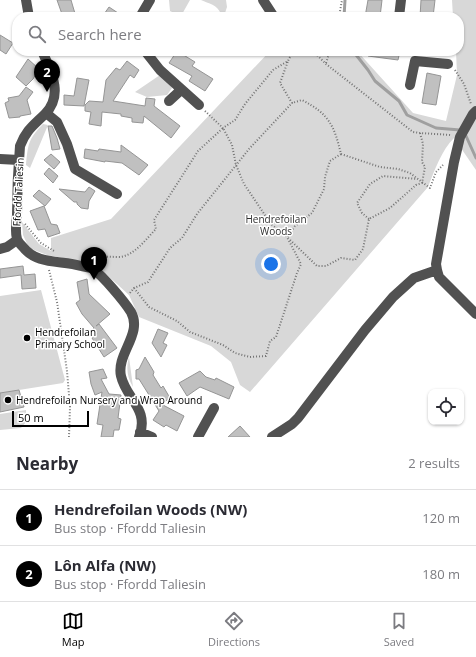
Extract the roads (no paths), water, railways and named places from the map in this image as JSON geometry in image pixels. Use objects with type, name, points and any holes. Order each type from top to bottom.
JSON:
[{"type":"street","points":[[26,0],[28,12]]},
{"type":"street","points":[[143,12],[150,0]]},
{"type":"street","points":[[263,0],[271,12]]},
{"type":"street","points":[[400,12],[401,0]]},
{"type":"street","name":"Ffordd Taliesin","points":[[44,56],[55,84],[55,96],[46,113],[32,125],[24,135],[20,146],[17,240],[26,251],[36,258],[46,261],[69,262],[92,268],[115,291],[132,313],[132,335],[120,364],[120,372],[125,386],[138,406],[142,417],[140,435]]},
{"type":"street","points":[[149,56],[160,70],[199,105]]},
{"type":"street","points":[[410,85],[415,61],[414,56]]},
{"type":"street","points":[[415,61],[448,64]]},
{"type":"street","points":[[169,101],[181,90]]},
{"type":"street","points":[[46,113],[57,122],[67,144],[75,169],[117,194]]},
{"type":"street","points":[[474,113],[460,137],[454,162],[436,264],[439,277],[476,314]]},
{"type":"street","points":[[0,159],[19,160]]},
{"type":"street","points":[[0,249],[7,247],[17,240]]},
{"type":"street","points":[[272,437],[292,424],[298,418],[393,297],[414,278],[437,270]]},
{"type":"street","points":[[198,437],[214,408]]},
{"type":"street","points":[[140,435],[152,437]]},
{"type":"waterway","points":[[344,12],[345,0]]},
{"type":"waterway","points":[[357,56],[375,81],[399,101],[407,115],[436,128],[460,130]]},
{"type":"waterway","points":[[466,136],[476,158]]},
{"type":"place","name":"Lôn Alfa (NW)","points":[[47,92]]},
{"type":"place","name":"Hendrefoilan Woods (NW)","points":[[94,280]]},
{"type":"place","name":"Hendrefoilan Primary School","points":[[27,338]]},
{"type":"place","name":"Hendrefoilan Nursery and Wrap Around","points":[[8,400]]},
{"type":"park label","name":"Hendrefoilan Woods","points":[[276,224]]}]
